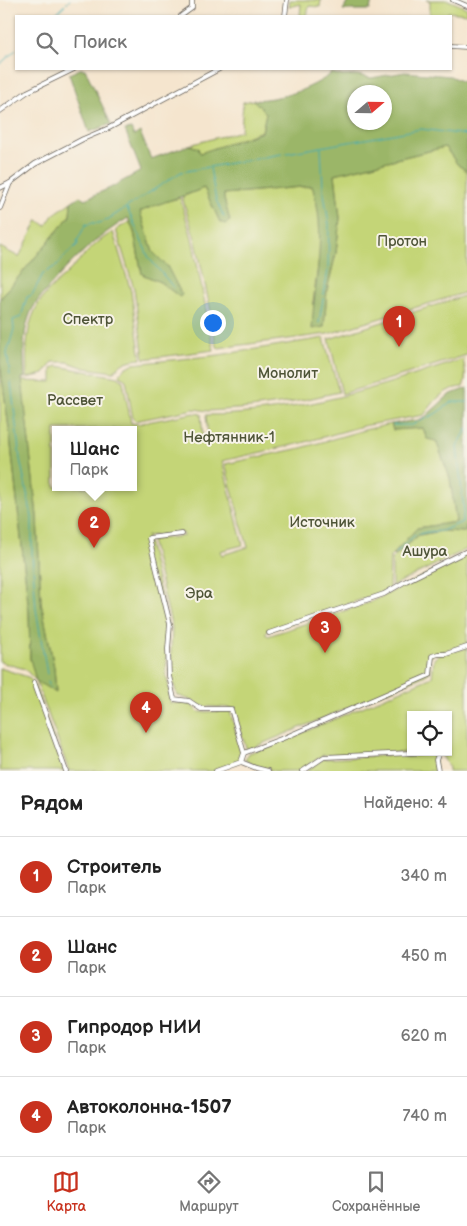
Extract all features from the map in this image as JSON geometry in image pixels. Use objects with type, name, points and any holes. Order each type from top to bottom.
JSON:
[{"type":"street","points":[[182,15],[192,8],[192,0]]},
{"type":"street","points":[[285,15],[287,0]]},
{"type":"street","points":[[453,0],[467,6]]},
{"type":"street","points":[[452,46],[467,47]]},
{"type":"street","points":[[0,111],[27,92],[72,70]]},
{"type":"street","points":[[0,188],[10,183],[35,164],[109,128],[217,70]]},
{"type":"street","points":[[0,208],[10,183]]},
{"type":"street","points":[[182,534],[149,538],[170,624],[168,649],[169,676],[174,699],[189,701],[201,709],[231,709],[244,753],[241,762]]},
{"type":"street","points":[[269,633],[369,600],[467,551]]},
{"type":"street","points":[[244,753],[430,675],[432,656],[446,654],[467,647]]},
{"type":"street","points":[[34,682],[66,771]]},
{"type":"street","points":[[303,771],[324,757],[438,752],[436,760],[438,771]]},
{"type":"street","points":[[216,771],[241,762],[268,771]]},
{"type":"green space","points":[[290,0],[321,0],[320,7],[309,6],[307,15],[300,15],[301,4],[289,7]]},
{"type":"green space","points":[[349,0],[372,0],[370,10],[343,10]]},
{"type":"green space","points":[[426,0],[448,0],[467,8],[467,14],[448,12],[447,15],[430,15],[430,1]]},
{"type":"green space","points":[[78,70],[85,70],[111,124],[89,132],[69,74]]},
{"type":"green space","points":[[405,72],[450,76],[467,84],[467,171],[458,165],[445,147],[335,174],[340,218],[336,253],[327,290],[324,327],[312,329],[320,239],[317,204],[312,186],[224,194],[230,221],[225,224],[220,222],[204,188],[140,212],[153,252],[167,266],[182,295],[180,297],[160,282],[142,274],[134,232],[128,218],[106,232],[77,257],[33,308],[25,332],[25,378],[22,378],[37,516],[41,602],[54,667],[56,693],[36,681],[30,659],[29,612],[0,363],[0,299],[70,216],[71,202],[80,196],[85,199],[110,188],[141,171],[125,130],[131,129],[134,136],[140,132],[151,159],[189,145],[198,148],[200,153],[262,132],[266,113],[253,100],[284,96],[305,89],[332,73],[343,76],[357,75],[371,78]]},
{"type":"green space","points":[[253,100],[266,113],[262,131],[199,154],[198,148],[189,145],[241,131],[243,102]]},
{"type":"green space","name":"Протон","points":[[445,147],[458,165],[467,171],[467,292],[328,334],[218,348],[215,342],[196,242],[182,197],[204,188],[220,222],[230,221],[224,194],[313,186],[320,213],[320,251],[313,302],[324,327],[327,290],[336,253],[340,218],[335,174]]},
{"type":"green space","points":[[180,198],[192,238],[214,350],[144,359],[134,289],[116,230],[130,221],[142,274],[160,282],[180,297],[167,266],[153,252],[140,212],[158,203]]},
{"type":"green space","points":[[71,202],[70,216],[0,299],[0,247],[19,257],[38,220],[46,226],[53,215]]},
{"type":"green space","name":"Спектр","points":[[113,232],[131,291],[141,359],[126,362],[114,372],[85,368],[68,362],[53,362],[44,374],[27,378],[29,330],[34,312],[39,303],[50,289],[87,253]]},
{"type":"green space","points":[[467,295],[467,355],[342,394],[329,339]]},
{"type":"green space","name":"Монолит","points":[[324,338],[339,392],[294,402],[251,408],[208,411],[194,409],[135,421],[133,419],[126,380],[118,375],[126,367],[133,364],[219,355]]},
{"type":"green space","points":[[463,359],[465,380],[463,387],[450,390],[440,396],[424,415],[363,426],[302,443],[222,461],[243,545],[220,551],[222,555],[248,547],[225,464],[301,448],[391,424],[393,430],[423,428],[436,440],[450,478],[456,522],[417,528],[390,557],[389,590],[266,632],[266,634],[268,636],[371,602],[467,554],[467,644],[429,657],[430,672],[424,676],[247,750],[232,708],[200,706],[192,700],[177,695],[170,672],[172,628],[151,540],[184,536],[183,533],[147,536],[168,627],[166,673],[171,697],[170,703],[189,703],[199,712],[230,711],[242,754],[238,762],[212,771],[69,771],[36,681],[25,669],[0,662],[0,363],[29,612],[30,659],[56,692],[54,667],[41,602],[37,516],[22,381],[52,382],[52,369],[57,366],[118,377],[123,381],[131,423],[137,424],[194,413],[201,414],[203,437],[208,437],[206,415],[239,414],[304,405],[368,389]]},
{"type":"green space","points":[[467,388],[467,521],[465,532],[442,531],[419,535],[395,556],[393,554],[417,528],[456,522],[450,478],[436,441],[427,439],[423,428],[393,430],[391,424],[418,420],[425,417],[449,395]]},
{"type":"green space","name":"Ашура","points":[[467,521],[467,549],[392,586],[392,559],[419,535],[442,531],[465,532]]},
{"type":"green space","points":[[467,648],[467,771],[449,771],[442,756],[452,756],[452,711],[407,711],[407,752],[323,755],[300,771],[275,771],[257,767],[245,760],[249,753],[295,736],[432,677],[434,659],[438,655]]},
{"type":"green space","points":[[0,668],[28,677],[33,682],[65,771],[0,771]]},
{"type":"green space","points":[[407,755],[436,756],[436,771],[306,771],[323,759]]},
{"type":"waterway","points":[[54,15],[70,0]]},
{"type":"waterway","points":[[0,64],[15,51]]},
{"type":"waterway","points":[[10,375],[7,353],[14,329],[13,320],[21,317],[27,297],[32,295],[43,274],[59,264],[78,244],[77,241],[86,224],[100,223],[107,220],[181,172],[421,129],[467,135]]},
{"type":"waterway","points":[[319,323],[328,270],[329,224],[323,188],[321,148]]},
{"type":"waterway","points":[[210,168],[216,200],[224,217]]},
{"type":"waterway","points":[[127,208],[149,258],[174,288]]},
{"type":"waterway","points":[[11,382],[20,459],[32,517],[32,553],[36,609],[47,674]]},
{"type":"waterway","points":[[393,425],[412,425],[435,414],[452,402],[467,402]]},
{"type":"waterway","points":[[396,553],[415,535],[442,531],[462,522],[464,510],[457,447],[467,429]]},
{"type":"waterway","points":[[48,681],[50,688]]},
{"type":"place","name":"Строитель","points":[[399,347]]},
{"type":"place","name":"Шанс","points":[[94,548]]},
{"type":"place","name":"Гипродор НИИ","points":[[325,653]]},
{"type":"place","name":"Автоколонна-1507","points":[[146,733]]},
{"type":"park label","name":"Рассвет","points":[[75,400]]},
{"type":"park label","name":"Нефтянник-1","points":[[229,437]]},
{"type":"park label","name":"Источник","points":[[322,522]]},
{"type":"park label","name":"Эра","points":[[199,593]]}]
